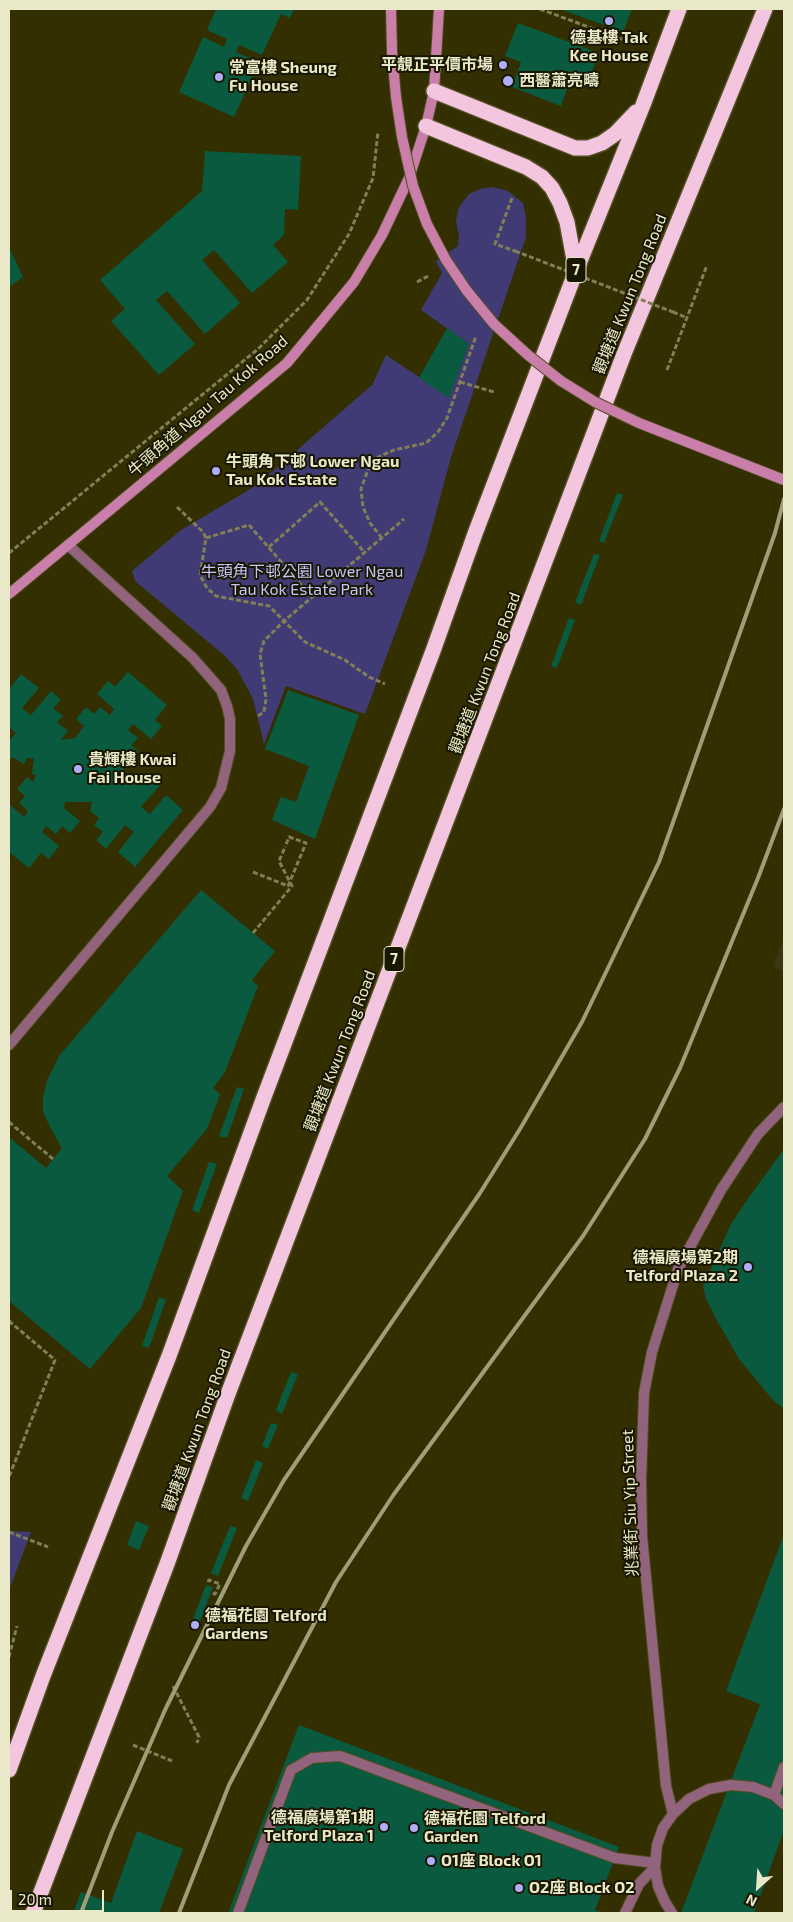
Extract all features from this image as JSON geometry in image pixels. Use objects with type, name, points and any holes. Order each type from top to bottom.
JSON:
[{"type":"highway","name":"7","points":[[9,1770],[43,1676],[172,1348],[264,1097],[576,271],[643,104],[678,9]]},
{"type":"highway","name":"觀塘道 Kwun Tong Road","points":[[33,1913],[167,1564],[231,1385],[624,354],[765,9]]},
{"type":"highway","points":[[434,91],[575,148],[588,148],[602,143],[615,134],[643,104]]},
{"type":"highway","points":[[426,126],[526,167],[542,177],[552,188],[560,203],[576,271]]},
{"type":"main road","points":[[391,9],[396,97],[402,137],[413,186],[427,224],[446,260],[494,324],[528,355],[561,381],[595,402],[639,423],[784,480]]},
{"type":"main road","name":"牛頭角道 Ngau Tau Kok Road","points":[[9,594],[286,363],[331,312],[354,282],[382,236],[409,178],[426,126],[434,91],[439,9]]},
{"type":"street","points":[[9,1045],[210,807],[221,788],[230,751],[230,719],[222,690],[193,658],[68,546]]},
{"type":"street","name":"兆業街 Siu Yip Street","points":[[673,1814],[666,1786],[642,1536],[641,1480],[644,1393],[652,1352],[678,1269],[721,1190],[758,1134],[784,1107]]},
{"type":"street","points":[[238,1913],[291,1770],[312,1758],[340,1756],[615,1858],[655,1865]]},
{"type":"street","points":[[774,1795],[784,1767]]},
{"type":"street","points":[[672,1913],[664,1902],[658,1886],[655,1865],[657,1845],[663,1828],[673,1814],[689,1799],[709,1789],[731,1785],[753,1787],[774,1795],[784,1804]]},
{"type":"street","points":[[625,1913],[639,1884],[655,1865]]},
{"type":"path","points":[[540,9],[549,10],[632,43]]},
{"type":"path","points":[[9,553],[258,350],[307,300],[349,234],[369,186],[372,178],[379,123]]},
{"type":"path","points":[[512,198],[495,244],[687,318]]},
{"type":"path","points":[[667,370],[707,265]]},
{"type":"path","points":[[382,538],[370,523],[362,507],[361,489],[369,467],[378,457],[394,450],[426,443],[438,432],[447,418],[477,334]]},
{"type":"path","points":[[460,382],[494,392]]},
{"type":"path","points":[[269,547],[320,502],[365,553]]},
{"type":"path","points":[[177,507],[203,532],[206,538],[200,575],[207,588],[216,596],[269,606],[304,642],[345,660],[369,678],[385,684]]},
{"type":"path","points":[[258,716],[264,712],[266,699],[260,654],[264,641],[284,621],[404,519]]},
{"type":"path","points":[[206,538],[249,524],[312,597]]},
{"type":"path","points":[[253,872],[288,886],[306,843],[289,837],[279,861],[292,886],[253,933]]},
{"type":"path","points":[[9,1122],[53,1159]]},
{"type":"path","points":[[9,1321],[54,1360],[9,1477]]},
{"type":"path","points":[[9,1532],[48,1547]]},
{"type":"path","points":[[208,1582],[209,1580],[220,1584],[215,1594],[211,1593]]},
{"type":"path","points":[[9,1657],[17,1626]]},
{"type":"path","points":[[173,1686],[199,1737],[197,1743]]},
{"type":"path","points":[[133,1745],[172,1761]]},
{"type":"shaded area","points":[[784,936],[784,972],[773,967]]},
{"type":"green space","name":"牛頭角下邨公園 Lower Ngau Tau Kok Estate Park","points":[[492,187],[508,191],[523,203],[526,217],[526,237],[451,457],[426,550],[365,714],[286,686],[264,744],[253,699],[237,669],[224,655],[135,581],[132,571],[181,530],[257,485],[372,385],[386,355],[449,397],[469,344],[421,310],[442,273],[436,261],[458,246],[459,237],[456,221],[459,207],[469,194],[480,189]]},
{"type":"green space","points":[[9,1531],[31,1532],[9,1590]]},
{"type":"building","name":"常富樓 Sheung Fu House","points":[[216,9],[294,9],[290,18],[281,14],[262,55],[239,45],[236,52],[259,62],[234,117],[179,92],[203,37],[224,47],[227,39],[207,30]]},
{"type":"building","name":"德基樓 Tak Kee House","points":[[560,9],[632,9],[623,32]]},
{"type":"building","points":[[518,23],[599,53],[587,87],[570,81],[561,106],[512,87],[521,62],[505,56]]},
{"type":"building","points":[[205,151],[301,156],[298,210],[285,209],[284,235],[273,245],[288,262],[252,293],[214,250],[202,260],[240,303],[205,334],[167,291],[156,300],[195,344],[159,375],[111,321],[125,309],[100,280],[202,191]]},
{"type":"building","points":[[9,247],[23,277],[9,287]]},
{"type":"building","points":[[447,328],[469,344],[449,398],[419,378]]},
{"type":"building","points":[[617,493],[623,495],[604,543],[599,541]]},
{"type":"building","points":[[594,554],[600,555],[581,605],[575,602]]},
{"type":"building","points":[[569,618],[575,620],[557,668],[551,666]]},
{"type":"building","name":"貴輝樓 Kwai Fai House","points":[[128,672],[167,705],[155,720],[162,726],[151,739],[133,724],[128,730],[138,738],[131,745],[139,752],[130,763],[121,756],[116,763],[124,764],[122,777],[129,783],[135,776],[144,784],[151,775],[161,784],[141,807],[150,814],[166,795],[183,810],[135,867],[118,852],[134,832],[125,825],[106,849],[96,840],[103,832],[94,825],[99,818],[90,811],[92,802],[65,802],[64,808],[80,821],[70,833],[62,826],[56,834],[46,826],[42,832],[59,846],[49,859],[41,853],[29,868],[9,852],[9,804],[24,817],[28,811],[19,803],[25,796],[17,789],[27,777],[33,782],[36,775],[32,774],[34,759],[27,758],[24,764],[12,757],[9,761],[9,741],[16,733],[9,727],[9,689],[21,674],[39,688],[22,708],[31,715],[51,691],[61,700],[53,708],[63,716],[57,722],[68,731],[61,740],[75,738],[84,726],[76,719],[86,707],[94,714],[100,707],[110,715],[114,709],[97,694],[108,681],[115,687]]},
{"type":"building","points":[[288,690],[359,715],[315,839],[272,820],[281,797],[296,802],[309,766],[265,749]]},
{"type":"building","points":[[201,890],[275,951],[252,980],[258,986],[225,1072],[213,1088],[220,1094],[207,1129],[167,1176],[183,1191],[141,1308],[90,1369],[9,1301],[9,1140],[10,1138],[46,1168],[62,1148],[43,1112],[43,1097],[47,1081],[59,1056]]},
{"type":"building","points":[[237,1087],[244,1089],[227,1138],[219,1136]]},
{"type":"building","name":"德福廣場第2期 Telford Plaza 2","points":[[784,1149],[784,1409],[772,1399],[739,1359],[706,1299],[703,1286],[731,1224]]},
{"type":"building","points":[[209,1162],[217,1164],[199,1213],[192,1210]]},
{"type":"building","points":[[159,1297],[166,1300],[149,1348],[142,1346]]},
{"type":"building","points":[[291,1372],[298,1374],[282,1414],[276,1410]]},
{"type":"building","points":[[271,1423],[278,1425],[268,1449],[262,1446]]},
{"type":"building","points":[[256,1460],[263,1463],[248,1501],[241,1498]]},
{"type":"building","points":[[136,1521],[149,1526],[139,1550],[127,1545]]},
{"type":"building","points":[[230,1526],[237,1528],[218,1576],[211,1573]]},
{"type":"building","points":[[784,1534],[784,1830],[754,1913],[681,1913],[760,1704],[726,1691]]},
{"type":"building","points":[[206,1585],[213,1587],[198,1627],[191,1624]]},
{"type":"building","name":"德福花園 Telford Garden","points":[[299,1725],[619,1847],[595,1910],[605,1913],[228,1913]]},
{"type":"building","points":[[137,1831],[183,1849],[159,1913],[73,1913],[81,1892],[111,1903]]},
{"type":"railway","points":[[81,1913],[112,1832],[165,1710],[246,1546],[284,1480],[480,1193],[520,1129],[582,1022],[659,862],[775,533],[784,499]]},
{"type":"railway","points":[[179,1913],[229,1785],[336,1582],[394,1494],[583,1236],[645,1139],[680,1068],[758,878],[784,809]]},
{"type":"place","name":"德基樓 Tak Kee House","points":[[609,21]]},
{"type":"place","name":"平靚正平價市場","points":[[503,65]]},
{"type":"place","name":"常富樓 Sheung Fu House","points":[[219,77]]},
{"type":"place","name":"西醫蕭亮疇","points":[[508,81]]},
{"type":"place","name":"牛頭角下邨 Lower Ngau Tau Kok Estate","points":[[216,471]]},
{"type":"place","name":"貴輝樓 Kwai Fai House","points":[[78,769]]},
{"type":"place","name":"德福廣場第2期 Telford Plaza 2","points":[[748,1267]]},
{"type":"place","name":"德福花園 Telford Gardens","points":[[195,1625]]},
{"type":"place","name":"德福廣場第1期 Telford Plaza 1","points":[[384,1827]]},
{"type":"place","name":"德福花園 Telford Garden","points":[[414,1828]]},
{"type":"place","name":"O1座 Block O1","points":[[431,1861]]},
{"type":"place","name":"O2座 Block O2","points":[[519,1888]]}]
